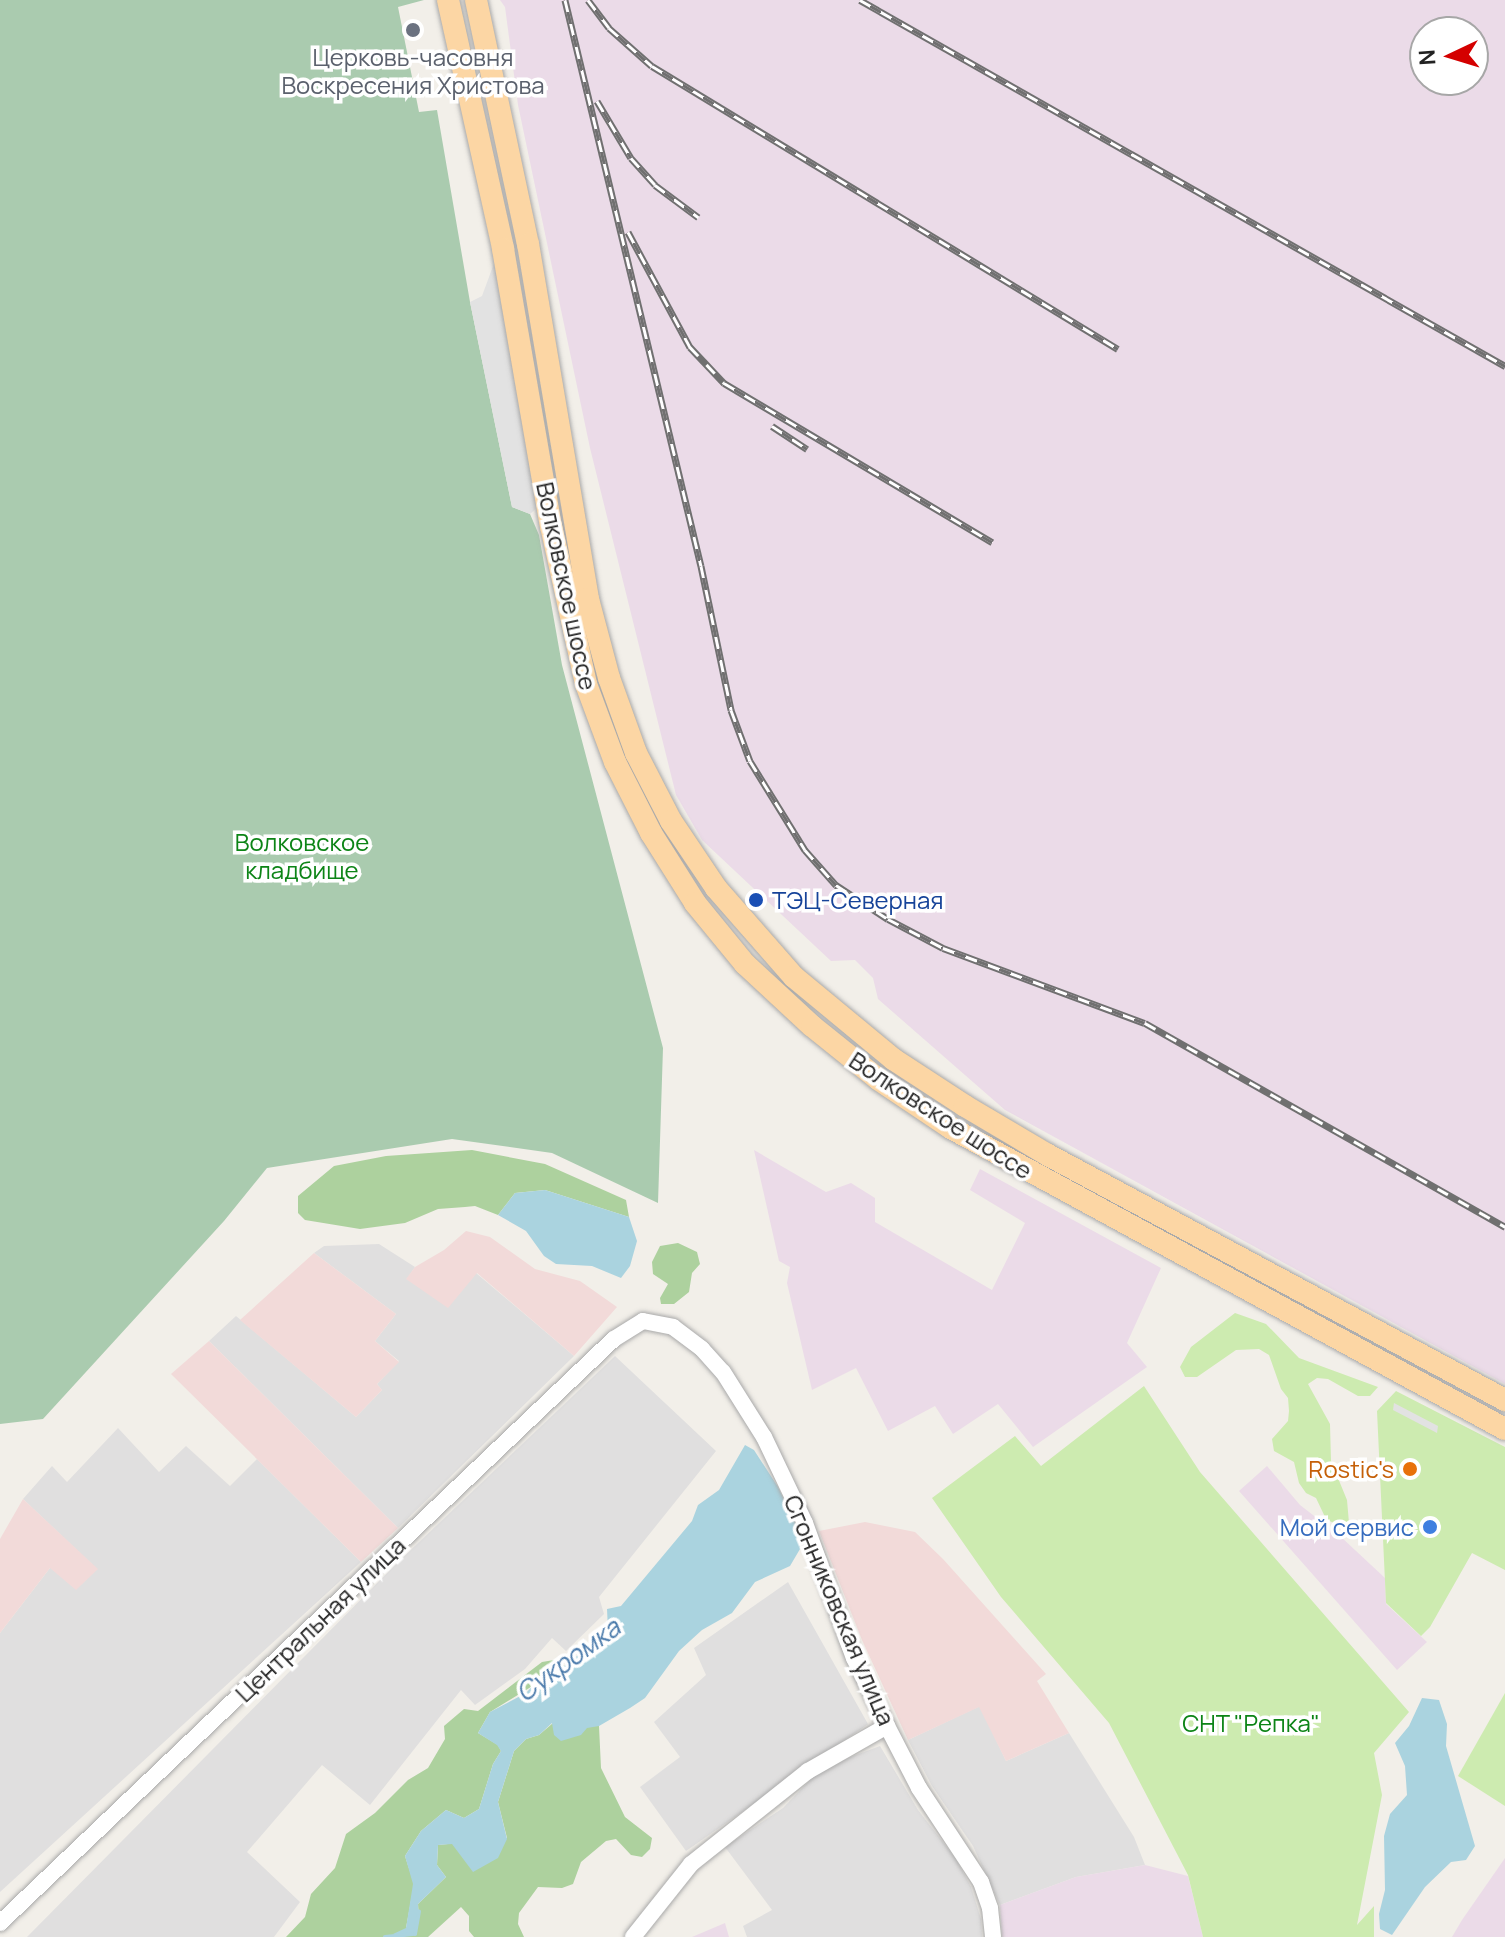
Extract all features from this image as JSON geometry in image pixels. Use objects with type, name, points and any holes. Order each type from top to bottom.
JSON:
[{"type":"main road","name":"Волковское шоссе","points":[[448,0],[503,249],[551,526],[586,684],[622,777],[651,833],[695,903],[745,964],[812,1026],[878,1079],[951,1128],[1505,1429]]},
{"type":"main road","name":"Волковское шоссе","points":[[476,0],[528,244],[588,599],[605,665],[636,753],[671,821],[716,888],[794,977],[893,1059],[965,1106],[1048,1155],[1505,1400]]},
{"type":"street","name":"Сгонниковская улица","points":[[643,1321],[673,1327],[702,1349],[723,1372],[750,1413],[805,1523],[837,1614],[887,1726],[919,1788],[981,1882],[990,1908],[993,1937]]},
{"type":"street","name":"Центральная улица","points":[[0,1923],[614,1339],[643,1321]]},
{"type":"street","points":[[633,1937],[691,1864],[808,1771],[887,1726]]},
{"type":"shaded area","points":[[500,0],[1505,0],[1505,1384],[1005,1110],[878,999],[873,978],[855,960],[831,961],[702,840],[676,795],[590,448],[518,105],[505,7]]},
{"type":"shaded area","points":[[496,258],[538,507],[530,514],[512,507],[470,302],[482,296]]},
{"type":"shaded area","points":[[754,1150],[826,1192],[851,1183],[875,1198],[875,1222],[992,1290],[1025,1223],[970,1190],[980,1169],[1161,1268],[1127,1343],[1147,1367],[1033,1447],[998,1404],[953,1434],[935,1406],[888,1431],[856,1368],[812,1390],[787,1283],[790,1267],[779,1261]]},
{"type":"shaded area","points":[[466,1231],[490,1237],[535,1269],[580,1281],[617,1307],[574,1356],[477,1273],[448,1308],[406,1279],[415,1267],[444,1250]]},
{"type":"shaded area","points":[[379,1244],[415,1267],[407,1279],[476,1273],[574,1356],[398,1528],[209,1341],[236,1316],[356,1417],[382,1390],[377,1384],[399,1361],[375,1341],[396,1314],[314,1253],[324,1246]]},
{"type":"shaded area","points":[[314,1253],[396,1314],[375,1341],[399,1362],[377,1384],[382,1390],[356,1417],[240,1320]]},
{"type":"shaded area","points":[[209,1341],[398,1528],[361,1562],[171,1374]]},
{"type":"shaded area","points":[[615,1356],[716,1451],[599,1597],[604,1614],[566,1651],[552,1638],[525,1669],[475,1705],[461,1690],[370,1805],[322,1765],[247,1852],[300,1902],[274,1937],[27,1937],[397,1563]]},
{"type":"shaded area","points":[[1394,1403],[1438,1426],[1437,1433],[1393,1410]]},
{"type":"shaded area","points":[[118,1428],[159,1472],[186,1446],[230,1486],[257,1459],[361,1562],[0,1892],[0,1633],[50,1568],[97,1569],[23,1499],[52,1466],[67,1482]]},
{"type":"shaded area","points":[[1267,1466],[1300,1505],[1340,1536],[1385,1578],[1386,1604],[1427,1642],[1397,1670],[1239,1491]]},
{"type":"shaded area","points":[[23,1499],[98,1569],[76,1590],[50,1568],[0,1633],[0,1539]]},
{"type":"shaded area","points":[[865,1522],[915,1532],[943,1559],[1046,1674],[1037,1681],[1069,1733],[1006,1761],[979,1707],[908,1740],[862,1640],[819,1531]]},
{"type":"shaded area","points":[[788,1582],[868,1724],[686,1851],[640,1787],[680,1757],[654,1722],[706,1675],[694,1648]]},
{"type":"shaded area","points":[[980,1706],[1006,1761],[1069,1733],[1134,1837],[1145,1865],[1076,1877],[1000,1905],[973,1846],[932,1786],[908,1740]]},
{"type":"shaded area","points":[[880,1746],[918,1810],[956,1859],[971,1887],[981,1919],[982,1937],[747,1937],[743,1926],[772,1910],[725,1847],[783,1808],[813,1777],[848,1758]]},
{"type":"shaded area","points":[[1505,1858],[1505,1937],[1452,1937],[1462,1920]]},
{"type":"shaded area","points":[[1145,1865],[1188,1876],[1203,1937],[1002,1937],[1000,1905],[1076,1877]]},
{"type":"shaded area","points":[[725,1923],[729,1937],[692,1937]]},
{"type":"green space","name":"Волковское кладбище","points":[[0,0],[424,0],[398,7],[419,112],[437,110],[470,302],[512,507],[530,514],[539,535],[562,665],[663,1048],[658,1203],[552,1153],[452,1139],[267,1168],[224,1221],[43,1419],[0,1424]]},
{"type":"green space","points":[[472,1150],[545,1164],[626,1200],[629,1217],[545,1190],[515,1193],[498,1215],[475,1206],[438,1209],[405,1223],[360,1229],[305,1220],[298,1213],[298,1196],[334,1166],[386,1156]]},
{"type":"green space","points":[[678,1243],[697,1252],[700,1264],[692,1273],[689,1292],[674,1304],[661,1304],[660,1298],[668,1284],[653,1274],[652,1262],[660,1246]]},
{"type":"green space","points":[[1235,1313],[1266,1324],[1299,1358],[1378,1387],[1370,1396],[1358,1396],[1328,1379],[1317,1378],[1308,1384],[1330,1424],[1331,1461],[1347,1500],[1349,1523],[1337,1525],[1326,1519],[1316,1498],[1306,1493],[1299,1483],[1294,1462],[1274,1451],[1272,1439],[1288,1421],[1289,1411],[1288,1398],[1281,1389],[1269,1355],[1259,1349],[1236,1350],[1197,1377],[1185,1377],[1180,1367],[1191,1347]]},
{"type":"green space","name":"СНТ \"Репка\"","points":[[1144,1386],[1200,1472],[1409,1712],[1374,1753],[1382,1795],[1357,1925],[1374,1906],[1374,1937],[1203,1937],[1188,1875],[1109,1723],[1001,1597],[932,1498],[1015,1436],[1041,1466]]},
{"type":"green space","points":[[1396,1391],[1505,1447],[1505,1570],[1472,1553],[1430,1627],[1421,1636],[1386,1603],[1377,1411]]},
{"type":"green space","points":[[554,1660],[565,1666],[490,1712],[478,1733],[498,1745],[501,1751],[493,1764],[479,1809],[464,1818],[446,1810],[421,1831],[405,1856],[414,1884],[406,1927],[419,1921],[418,1904],[446,1877],[437,1865],[438,1845],[507,1838],[498,1802],[514,1751],[526,1739],[539,1735],[553,1723],[599,1726],[601,1768],[625,1817],[652,1838],[650,1849],[642,1857],[631,1855],[616,1839],[606,1841],[581,1862],[573,1884],[562,1888],[538,1887],[519,1913],[518,1924],[524,1937],[474,1937],[469,1931],[469,1916],[461,1907],[428,1937],[286,1937],[305,1917],[311,1894],[335,1868],[346,1834],[375,1813],[408,1780],[428,1768],[445,1739],[444,1726],[464,1709],[478,1711],[542,1662]]},
{"type":"green space","points":[[1505,1693],[1505,1806],[1458,1776]]},
{"type":"water","points":[[545,1190],[629,1217],[637,1241],[630,1266],[621,1278],[592,1266],[556,1264],[544,1256],[526,1231],[498,1215],[515,1193]]},
{"type":"water","points":[[745,1445],[754,1450],[778,1487],[800,1533],[800,1549],[790,1566],[755,1582],[732,1613],[702,1630],[679,1651],[645,1698],[630,1708],[599,1726],[587,1728],[581,1735],[561,1741],[554,1735],[552,1723],[539,1735],[526,1739],[514,1751],[498,1802],[507,1839],[498,1858],[473,1872],[452,1844],[438,1845],[437,1865],[446,1877],[418,1904],[419,1921],[415,1934],[393,1934],[406,1928],[413,1884],[405,1856],[421,1831],[446,1810],[464,1818],[479,1809],[493,1764],[501,1751],[478,1733],[490,1712],[526,1693],[540,1678],[554,1674],[608,1630],[607,1609],[621,1606],[692,1521],[698,1505],[719,1490]]},
{"type":"water","points":[[1422,1698],[1439,1700],[1447,1724],[1446,1746],[1475,1846],[1466,1860],[1451,1862],[1425,1887],[1392,1935],[1380,1929],[1379,1914],[1385,1890],[1384,1836],[1390,1814],[1407,1795],[1405,1766],[1395,1743],[1409,1726]]},
{"type":"waterway","name":"Сукромка","points":[[385,1937],[415,1934],[419,1911]]},
{"type":"railway","points":[[565,0],[701,566],[731,710],[750,761],[805,850],[836,885],[888,919],[943,948],[1145,1023],[1505,1227]]},
{"type":"railway","points":[[588,0],[609,28],[652,66],[1118,349]]},
{"type":"railway","points":[[860,0],[1505,366]]},
{"type":"railway","points":[[597,101],[631,158],[655,185],[698,217]]},
{"type":"railway","points":[[628,232],[690,347],[724,383],[992,542]]},
{"type":"railway","points":[[772,426],[807,449]]},
{"type":"place","name":"Церковь-часовня Воскресения Христова","points":[[413,30]]},
{"type":"place","name":"ТЭЦ-Северная","points":[[756,900]]},
{"type":"place","name":"Rostic's","points":[[1410,1469]]},
{"type":"place","name":"Мой сервис","points":[[1430,1527]]}]
